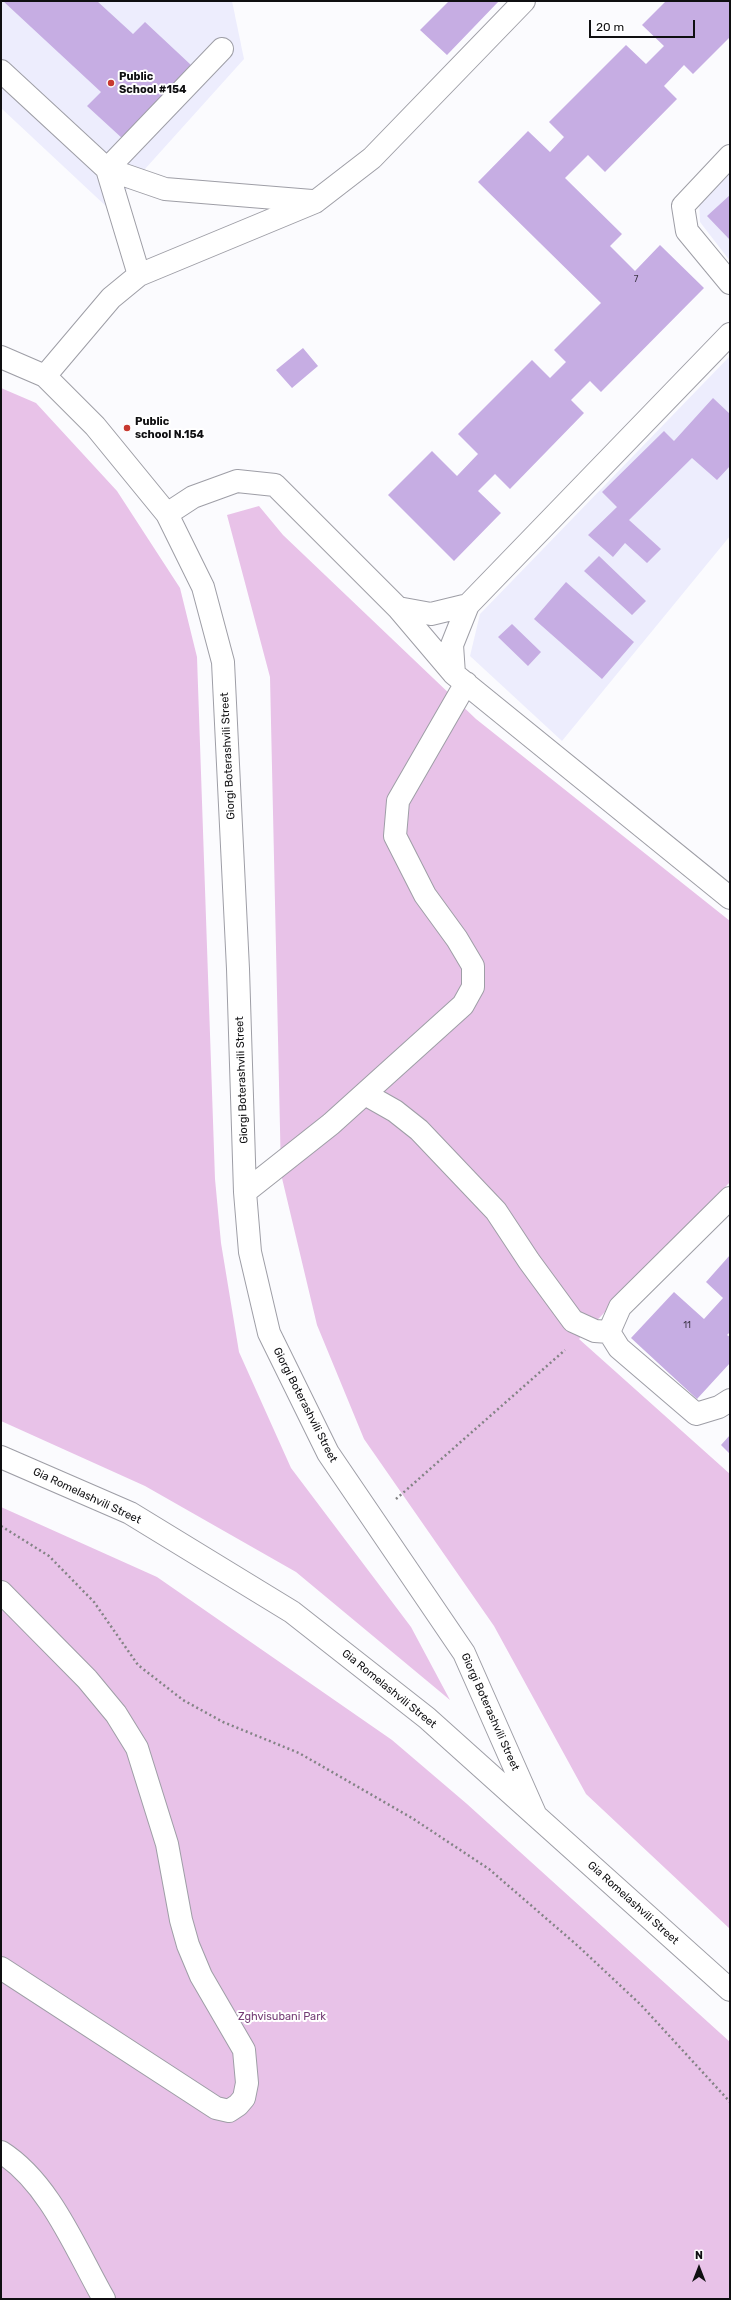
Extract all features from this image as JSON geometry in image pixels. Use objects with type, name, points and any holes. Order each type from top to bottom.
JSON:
[{"type":"street","points":[[46,376],[111,298],[139,275],[315,202],[372,158],[524,1]]},
{"type":"street","points":[[107,169],[222,48]]},
{"type":"street","points":[[1,71],[107,169],[165,189],[315,202]]},
{"type":"street","points":[[730,156],[683,206],[687,231],[730,283]]},
{"type":"street","points":[[107,169],[139,275]]},
{"type":"street","points":[[245,1192],[331,1124],[463,1005],[473,986],[473,966],[457,939],[425,895],[395,836],[398,801],[460,678],[452,645],[468,605],[730,334]]},
{"type":"street","name":"Giorgi Boterashvili Street","points":[[1,357],[46,376],[95,426],[167,514],[203,587],[223,662],[238,969],[245,1192],[250,1252],[269,1333],[328,1453],[464,1653],[536,1816]]},
{"type":"street","points":[[167,514],[193,497],[237,481],[275,485],[398,608],[460,678],[730,898]]},
{"type":"street","points":[[398,608],[431,614],[468,605]]},
{"type":"street","points":[[365,1094],[395,1112],[419,1130],[496,1211],[529,1261],[573,1321],[595,1331],[609,1332]]},
{"type":"street","points":[[609,1332],[620,1307],[730,1198]]},
{"type":"street","points":[[609,1332],[619,1348],[696,1414],[719,1407],[730,1400]]},
{"type":"street","name":"Gia Romelashvili Street","points":[[1,1457],[130,1513],[292,1612],[426,1718],[730,1990]]},
{"type":"street","points":[[1,1592],[86,1679],[116,1714],[137,1748],[167,1844],[181,1920],[188,1945],[201,1976],[244,2050],[248,2083],[244,2098],[238,2106],[229,2111],[216,2108],[1,1968]]},
{"type":"street","points":[[1,2152],[24,2170],[40,2188],[104,2299]]},
{"type":"path","points":[[396,1499],[568,1347]]},
{"type":"path","points":[[1,1526],[50,1556],[94,1602],[138,1665],[183,1700],[223,1722],[299,1753],[412,1818],[489,1869],[578,1946],[641,2005],[730,2102]]},
{"type":"shaded area","name":"Public School #154","points":[[1,1],[232,1],[244,59],[109,209],[1,108]]},
{"type":"shaded area","points":[[730,167],[730,261],[700,222],[699,198]]},
{"type":"shaded area","points":[[730,356],[730,536],[562,741],[470,656],[480,614]]},
{"type":"green space","points":[[1,388],[36,403],[117,491],[180,588],[197,657],[215,1179],[221,1243],[239,1352],[291,1468],[411,1627],[450,1700],[296,1572],[145,1486],[1,1421]]},
{"type":"green space","points":[[259,506],[283,535],[476,719],[730,921],[730,1182],[579,1339],[730,1474],[730,1929],[586,1794],[494,1626],[364,1439],[317,1325],[281,1174],[270,677],[227,515]]},
{"type":"green space","name":"Zghvisubani Park","points":[[1,1507],[157,1577],[392,1740],[467,1804],[730,2042],[730,2299],[1,2299]]},
{"type":"building","points":[[3,1],[97,1],[133,34],[145,22],[191,65],[123,139],[87,106],[101,92]]},
{"type":"building","points":[[449,1],[499,1],[447,55],[420,30]]},
{"type":"building","points":[[666,1],[730,1],[730,37],[693,74],[684,65],[664,86],[677,99],[605,172],[588,155],[565,178],[622,234],[610,246],[635,271],[660,245],[704,288],[601,392],[590,381],[571,400],[584,413],[510,489],[495,474],[478,491],[501,513],[454,561],[388,495],[432,451],[457,476],[478,454],[458,434],[532,360],[550,378],[566,362],[554,350],[601,303],[478,182],[528,131],[550,152],[564,137],[549,122],[626,45],[646,64],[664,46],[642,25]]},
{"type":"building","points":[[730,195],[730,240],[707,216]]},
{"type":"building","points":[[303,348],[318,366],[292,388],[276,370]]},
{"type":"building","points":[[713,398],[730,414],[730,466],[717,480],[692,458],[629,520],[661,549],[647,563],[625,543],[613,557],[588,535],[617,507],[602,492],[664,431],[674,441]]},
{"type":"building","points":[[599,556],[646,601],[632,615],[584,571]]},
{"type":"building","points":[[566,582],[634,642],[602,679],[534,619]]},
{"type":"building","points":[[512,624],[541,652],[528,666],[498,637]]},
{"type":"building","points":[[730,1255],[730,1332],[727,1335],[730,1337],[730,1363],[697,1399],[631,1338],[674,1292],[704,1319],[723,1298],[706,1282]]},
{"type":"building","points":[[730,1435],[730,1454],[721,1445]]},
{"type":"place","name":"Public School #154","points":[[111,83]]},
{"type":"place","name":"Public school N.154","points":[[127,428]]}]
